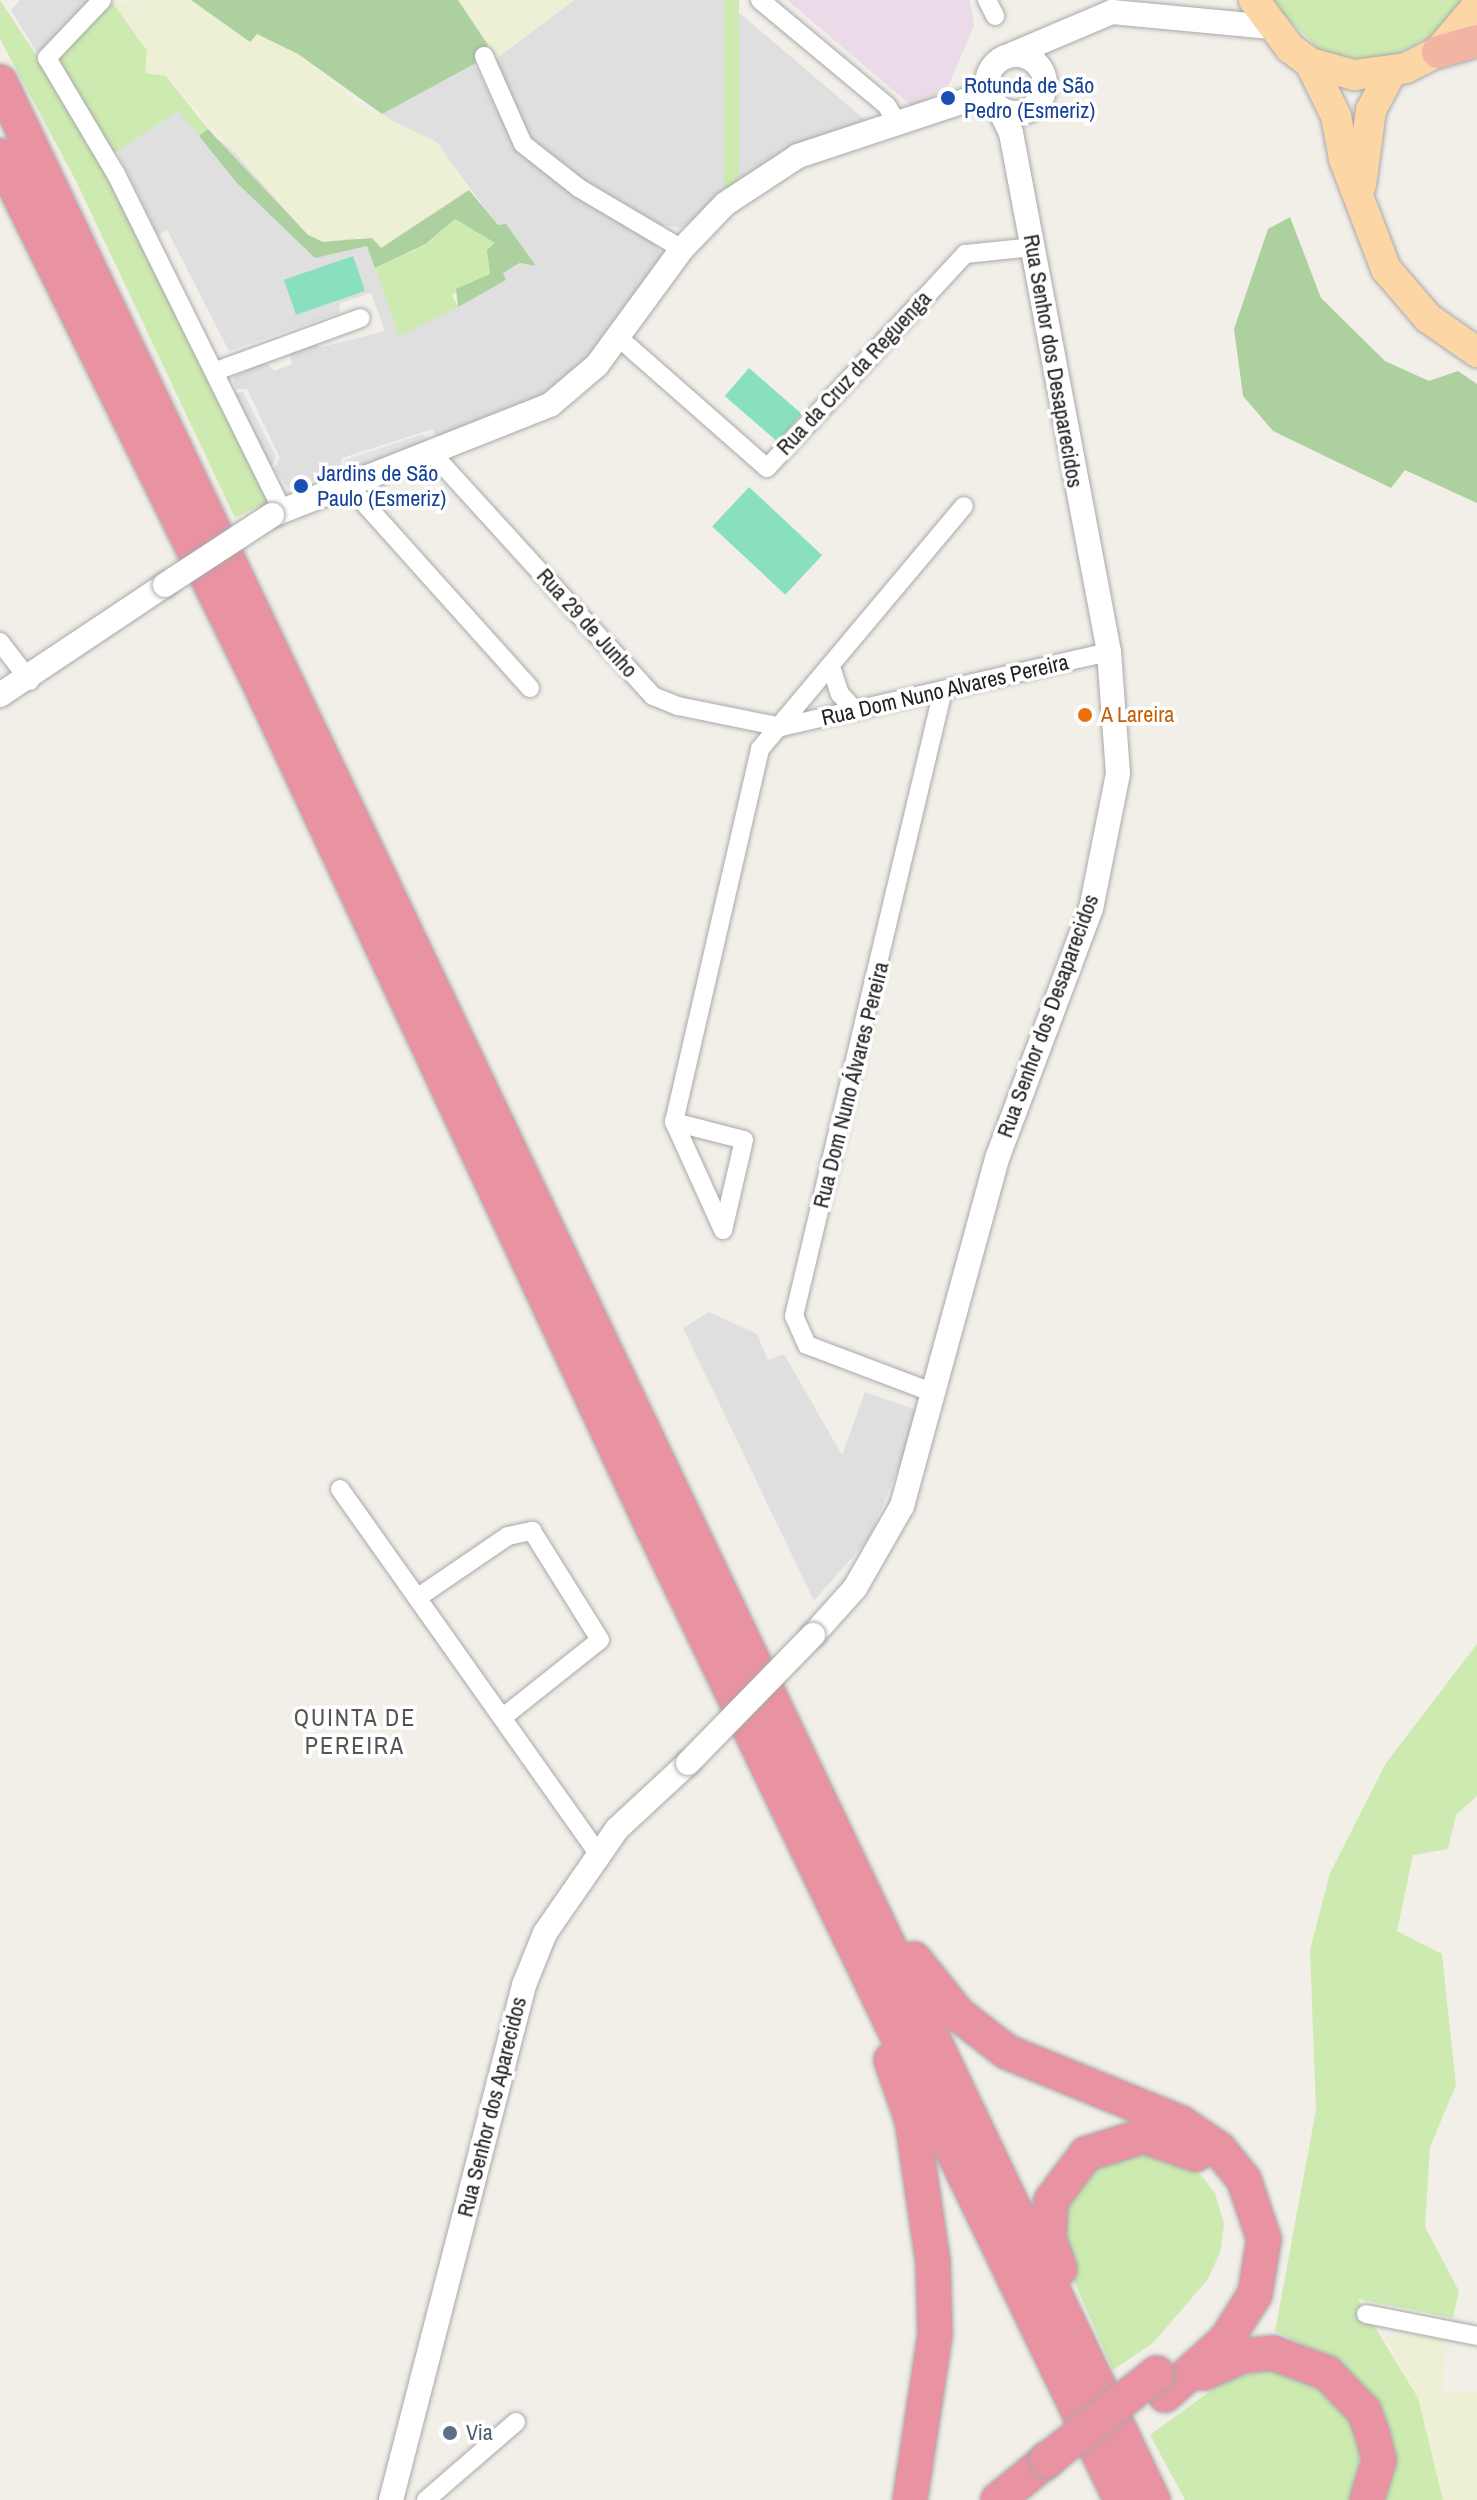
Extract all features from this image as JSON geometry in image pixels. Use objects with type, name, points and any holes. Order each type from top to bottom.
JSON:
[{"type":"highway","points":[[1438,52],[1477,41]]},
{"type":"highway","points":[[0,82],[861,1885],[1063,2314],[1145,2498]]},
{"type":"highway","points":[[0,156],[258,680],[655,1532],[870,1973],[1145,2498]]},
{"type":"highway","points":[[861,1885],[943,1999],[973,2028],[1044,2072],[1191,2128],[1244,2180],[1264,2239],[1255,2294],[1226,2340],[1161,2384],[1043,2480],[998,2500]]},
{"type":"highway","points":[[870,1973],[866,1988],[912,2120],[933,2262],[935,2335],[910,2500]]},
{"type":"highway","points":[[1063,2314],[1070,2300],[1048,2218],[1066,2174],[1098,2146],[1127,2137],[1190,2149],[1234,2199],[1242,2270],[1221,2313],[1161,2384]]},
{"type":"highway","points":[[1161,2384],[1243,2356],[1273,2353],[1327,2373],[1364,2411],[1373,2436],[1379,2460],[1367,2500]]},
{"type":"main road","points":[[1254,0],[1270,27],[1310,63],[1336,116],[1360,207],[1398,287],[1477,352]]},
{"type":"main road","points":[[1310,63],[1354,75],[1392,71],[1438,52],[1477,7]]},
{"type":"main road","points":[[1360,207],[1371,110],[1392,71]]},
{"type":"street","points":[[102,0],[47,58],[116,174],[216,371],[277,512]]},
{"type":"street","points":[[760,0],[887,106],[899,126]]},
{"type":"street","points":[[1155,13],[1186,0]]},
{"type":"street","points":[[994,100],[995,64],[1062,30],[1112,12],[1155,13],[1270,27]]},
{"type":"street","points":[[0,695],[30,681],[165,585],[277,512],[550,405],[577,386],[618,337],[682,249],[725,204],[798,156],[994,100],[1032,109],[1046,80],[1062,30]]},
{"type":"street","points":[[1013,54],[1035,60],[1046,80]]},
{"type":"street","points":[[484,56],[523,144],[579,188],[682,249]]},
{"type":"street","name":"Rua Senhor dos Desaparecidos","points":[[688,1763],[813,1635],[892,1530],[934,1393],[998,1156],[1091,909],[1118,774],[1109,652],[1033,247],[1017,175],[994,100]]},
{"type":"street","name":"Rua Senhor dos Desaparecidos","points":[[1017,175],[1032,109]]},
{"type":"street","name":"Rua da Cruz da Reguenga","points":[[618,337],[767,468],[965,254],[1033,247]]},
{"type":"street","points":[[216,371],[361,318]]},
{"type":"street","name":"Rua 29 de Junho","points":[[431,452],[653,696],[781,727]]},
{"type":"street","points":[[347,484],[530,688]]},
{"type":"street","points":[[674,1122],[744,1140],[723,1230],[674,1122],[760,749],[964,506]]},
{"type":"street","points":[[0,642],[30,681]]},
{"type":"street","name":"Rua Dom Nuno Alvares Pereira","points":[[781,727],[1109,652]]},
{"type":"street","points":[[831,667],[840,694],[855,710]]},
{"type":"street","name":"Rua Dom Nuno Álvares Pereira","points":[[934,1393],[807,1345],[794,1316],[943,690]]},
{"type":"street","points":[[340,1489],[598,1854]]},
{"type":"street","points":[[417,1598],[521,1530],[540,1543],[600,1640],[502,1718]]},
{"type":"street","name":"Rua Senhor dos Aparecidos","points":[[391,2500],[524,1985],[551,1921],[598,1854],[688,1763]]},
{"type":"street","points":[[1366,2314],[1477,2336]]},
{"type":"street","points":[[426,2500],[516,2422]]},
{"type":"shaded area","points":[[20,0],[92,0],[37,53],[11,10]]},
{"type":"shaded area","points":[[574,0],[724,0],[869,123],[790,147],[681,228],[652,223],[557,168],[522,126],[496,59]]},
{"type":"shaded area","points":[[787,0],[970,0],[974,26],[947,89],[913,107]]},
{"type":"shaded area","points":[[465,63],[474,64],[516,149],[653,242],[663,256],[595,352],[556,390],[438,441],[433,429],[342,458],[339,472],[289,489],[274,469],[280,458],[247,389],[236,389],[233,378],[264,360],[274,371],[292,364],[290,352],[312,342],[322,347],[385,331],[371,293],[340,303],[339,313],[229,351],[167,230],[158,236],[117,151],[178,111],[367,246],[400,335],[506,280],[502,273],[524,262],[437,143],[427,144],[382,114]]},
{"type":"shaded area","points":[[243,392],[276,457],[271,466],[233,393]]},
{"type":"shaded area","points":[[422,434],[432,443],[341,476],[345,460]]},
{"type":"shaded area","points":[[709,1312],[757,1334],[768,1360],[784,1354],[842,1455],[865,1392],[922,1412],[869,1538],[814,1601],[683,1328]]},
{"type":"green space","points":[[0,0],[86,131],[270,500],[235,518],[76,181],[0,39]]},
{"type":"green space","points":[[191,0],[250,42],[256,34],[298,54],[363,107],[437,142],[469,190],[381,248],[360,237],[323,242],[308,235],[166,76],[145,73],[112,2]]},
{"type":"green space","points":[[191,0],[458,0],[488,45],[474,64],[382,114],[298,54],[257,34],[250,42]]},
{"type":"green space","points":[[458,0],[574,0],[496,58]]},
{"type":"green space","points":[[724,0],[739,0],[739,190],[724,190]]},
{"type":"green space","points":[[1269,0],[1466,0],[1443,31],[1377,63],[1323,53]]},
{"type":"green space","points":[[112,2],[147,51],[145,73],[166,76],[208,129],[199,136],[178,111],[112,155],[55,54]]},
{"type":"green space","points":[[208,129],[308,235],[323,242],[372,238],[381,248],[469,190],[498,225],[506,224],[536,266],[520,263],[503,273],[506,280],[458,307],[456,289],[490,274],[487,250],[495,243],[455,219],[426,244],[375,268],[367,246],[315,258],[237,183],[199,136]]},
{"type":"green space","points":[[1290,217],[1321,298],[1385,361],[1429,381],[1458,371],[1477,384],[1477,503],[1405,470],[1391,488],[1273,431],[1243,396],[1234,329],[1268,229]]},
{"type":"green space","points":[[455,219],[496,243],[491,274],[452,295],[458,307],[399,336],[375,268],[426,245]]},
{"type":"green space","points":[[353,256],[365,291],[296,315],[284,280]]},
{"type":"green space","points":[[749,368],[802,414],[778,442],[725,396]]},
{"type":"green space","points":[[749,487],[822,555],[785,595],[712,526]]},
{"type":"green space","points":[[1477,1644],[1477,1796],[1456,1815],[1448,1849],[1413,1855],[1397,1931],[1442,1954],[1456,2085],[1430,2147],[1425,2227],[1459,2291],[1453,2318],[1358,2299],[1418,2398],[1443,2500],[1372,2500],[1385,2468],[1323,2354],[1275,2331],[1316,2110],[1310,1950],[1330,1873],[1386,1763]]},
{"type":"green space","points":[[1140,2149],[1197,2170],[1215,2193],[1224,2223],[1221,2250],[1208,2279],[1153,2343],[1113,2370],[1065,2260],[1065,2208],[1091,2169]]},
{"type":"green space","points":[[1420,2334],[1447,2341],[1442,2390],[1477,2393],[1477,2500],[1434,2500],[1439,2488],[1421,2414],[1386,2336]]},
{"type":"green space","points":[[1279,2368],[1304,2375],[1349,2412],[1362,2444],[1353,2500],[1185,2500],[1150,2435],[1225,2380]]},
{"type":"place","name":"Rotunda de São Pedro (Esmeriz)","points":[[948,98]]},
{"type":"place","name":"Jardins de São Paulo (Esmeriz)","points":[[301,486]]},
{"type":"place","name":"A Lareira","points":[[1085,715]]},
{"type":"place","name":"Via","points":[[450,2433]]},
{"type":"district","name":"QUINTA DE PEREIRA","points":[[355,1732]]}]
